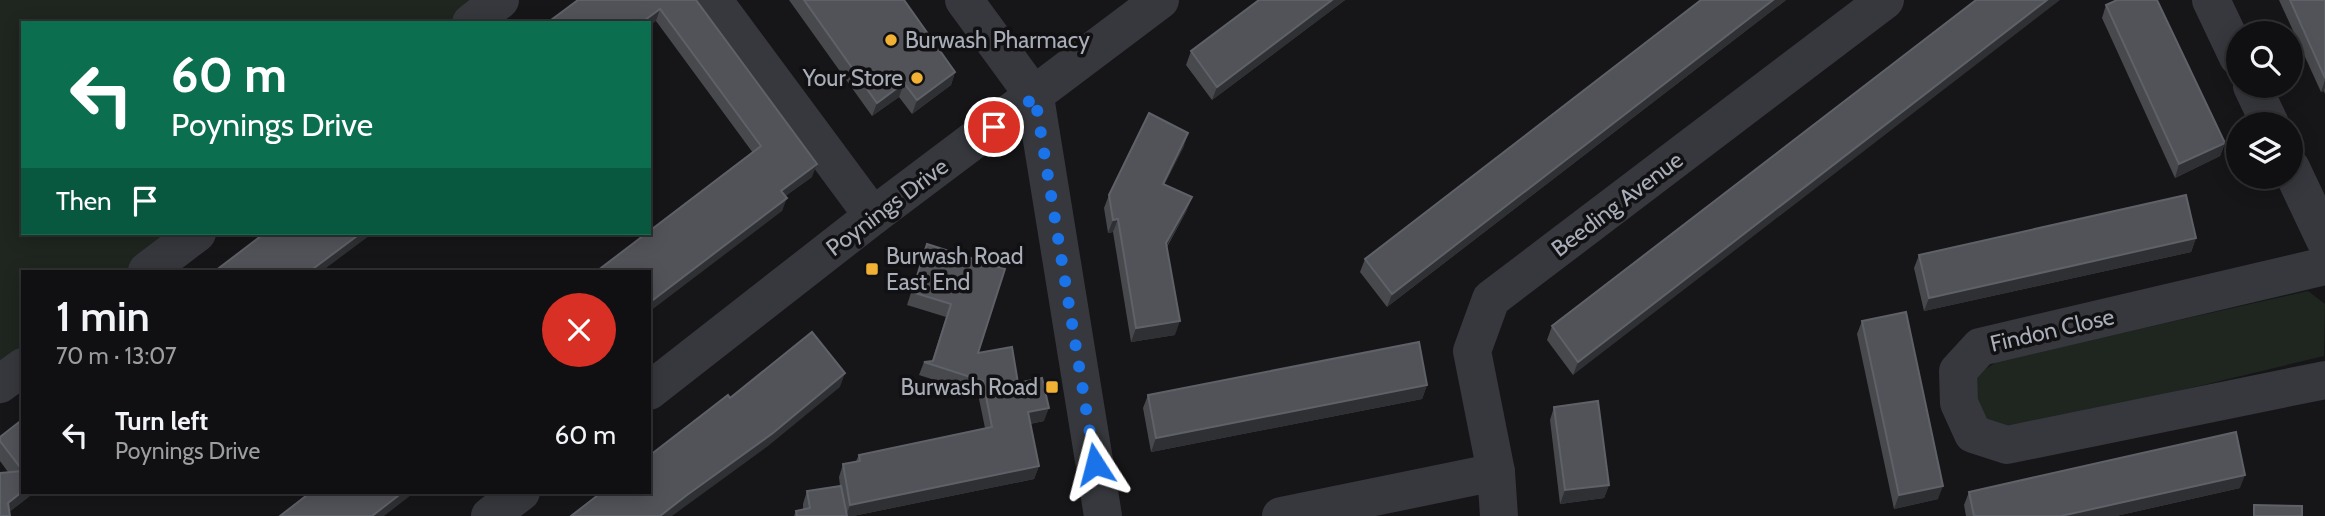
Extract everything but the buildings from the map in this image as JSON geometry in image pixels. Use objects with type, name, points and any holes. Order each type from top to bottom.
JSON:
[{"type":"street","points":[[474,21],[500,0]]},
{"type":"street","points":[[713,0],[873,216]]},
{"type":"street","points":[[964,0],[1035,97],[1103,516]]},
{"type":"street","name":"Poynings Drive","points":[[651,389],[873,216],[1035,97],[1160,0]]},
{"type":"street","name":"Beeding Avenue","points":[[1499,516],[1496,472],[1472,351],[1491,299],[1885,0]]},
{"type":"street","points":[[2211,0],[2226,32]]},
{"type":"street","points":[[2301,189],[2325,240]]},
{"type":"street","points":[[148,270],[194,235]]},
{"type":"street","name":"Findon Close","points":[[2325,266],[1980,347],[1958,372],[1959,403],[1973,434],[2007,445],[2325,380]]},
{"type":"street","points":[[0,384],[21,368]]},
{"type":"street","points":[[1281,516],[1496,472]]},
{"type":"street","points":[[490,516],[518,494]]},
{"type":"shaded area","points":[[0,0],[516,0],[490,21],[21,21],[21,235],[216,235],[171,270],[21,270],[21,388],[0,404]]},
{"type":"shaded area","points":[[2308,291],[2325,304],[2324,356],[2007,432],[1982,422],[1970,379],[1998,361]]},
{"type":"place","name":"Burwash Pharmacy","points":[[891,40]]},
{"type":"place","name":"Your Store","points":[[917,78]]},
{"type":"place","name":"Burwash Road East End","points":[[872,269]]},
{"type":"place","name":"Burwash Road","points":[[1052,387]]},
{"type":"route","points":[[994,127],[1035,97],[1095,464]]}]
